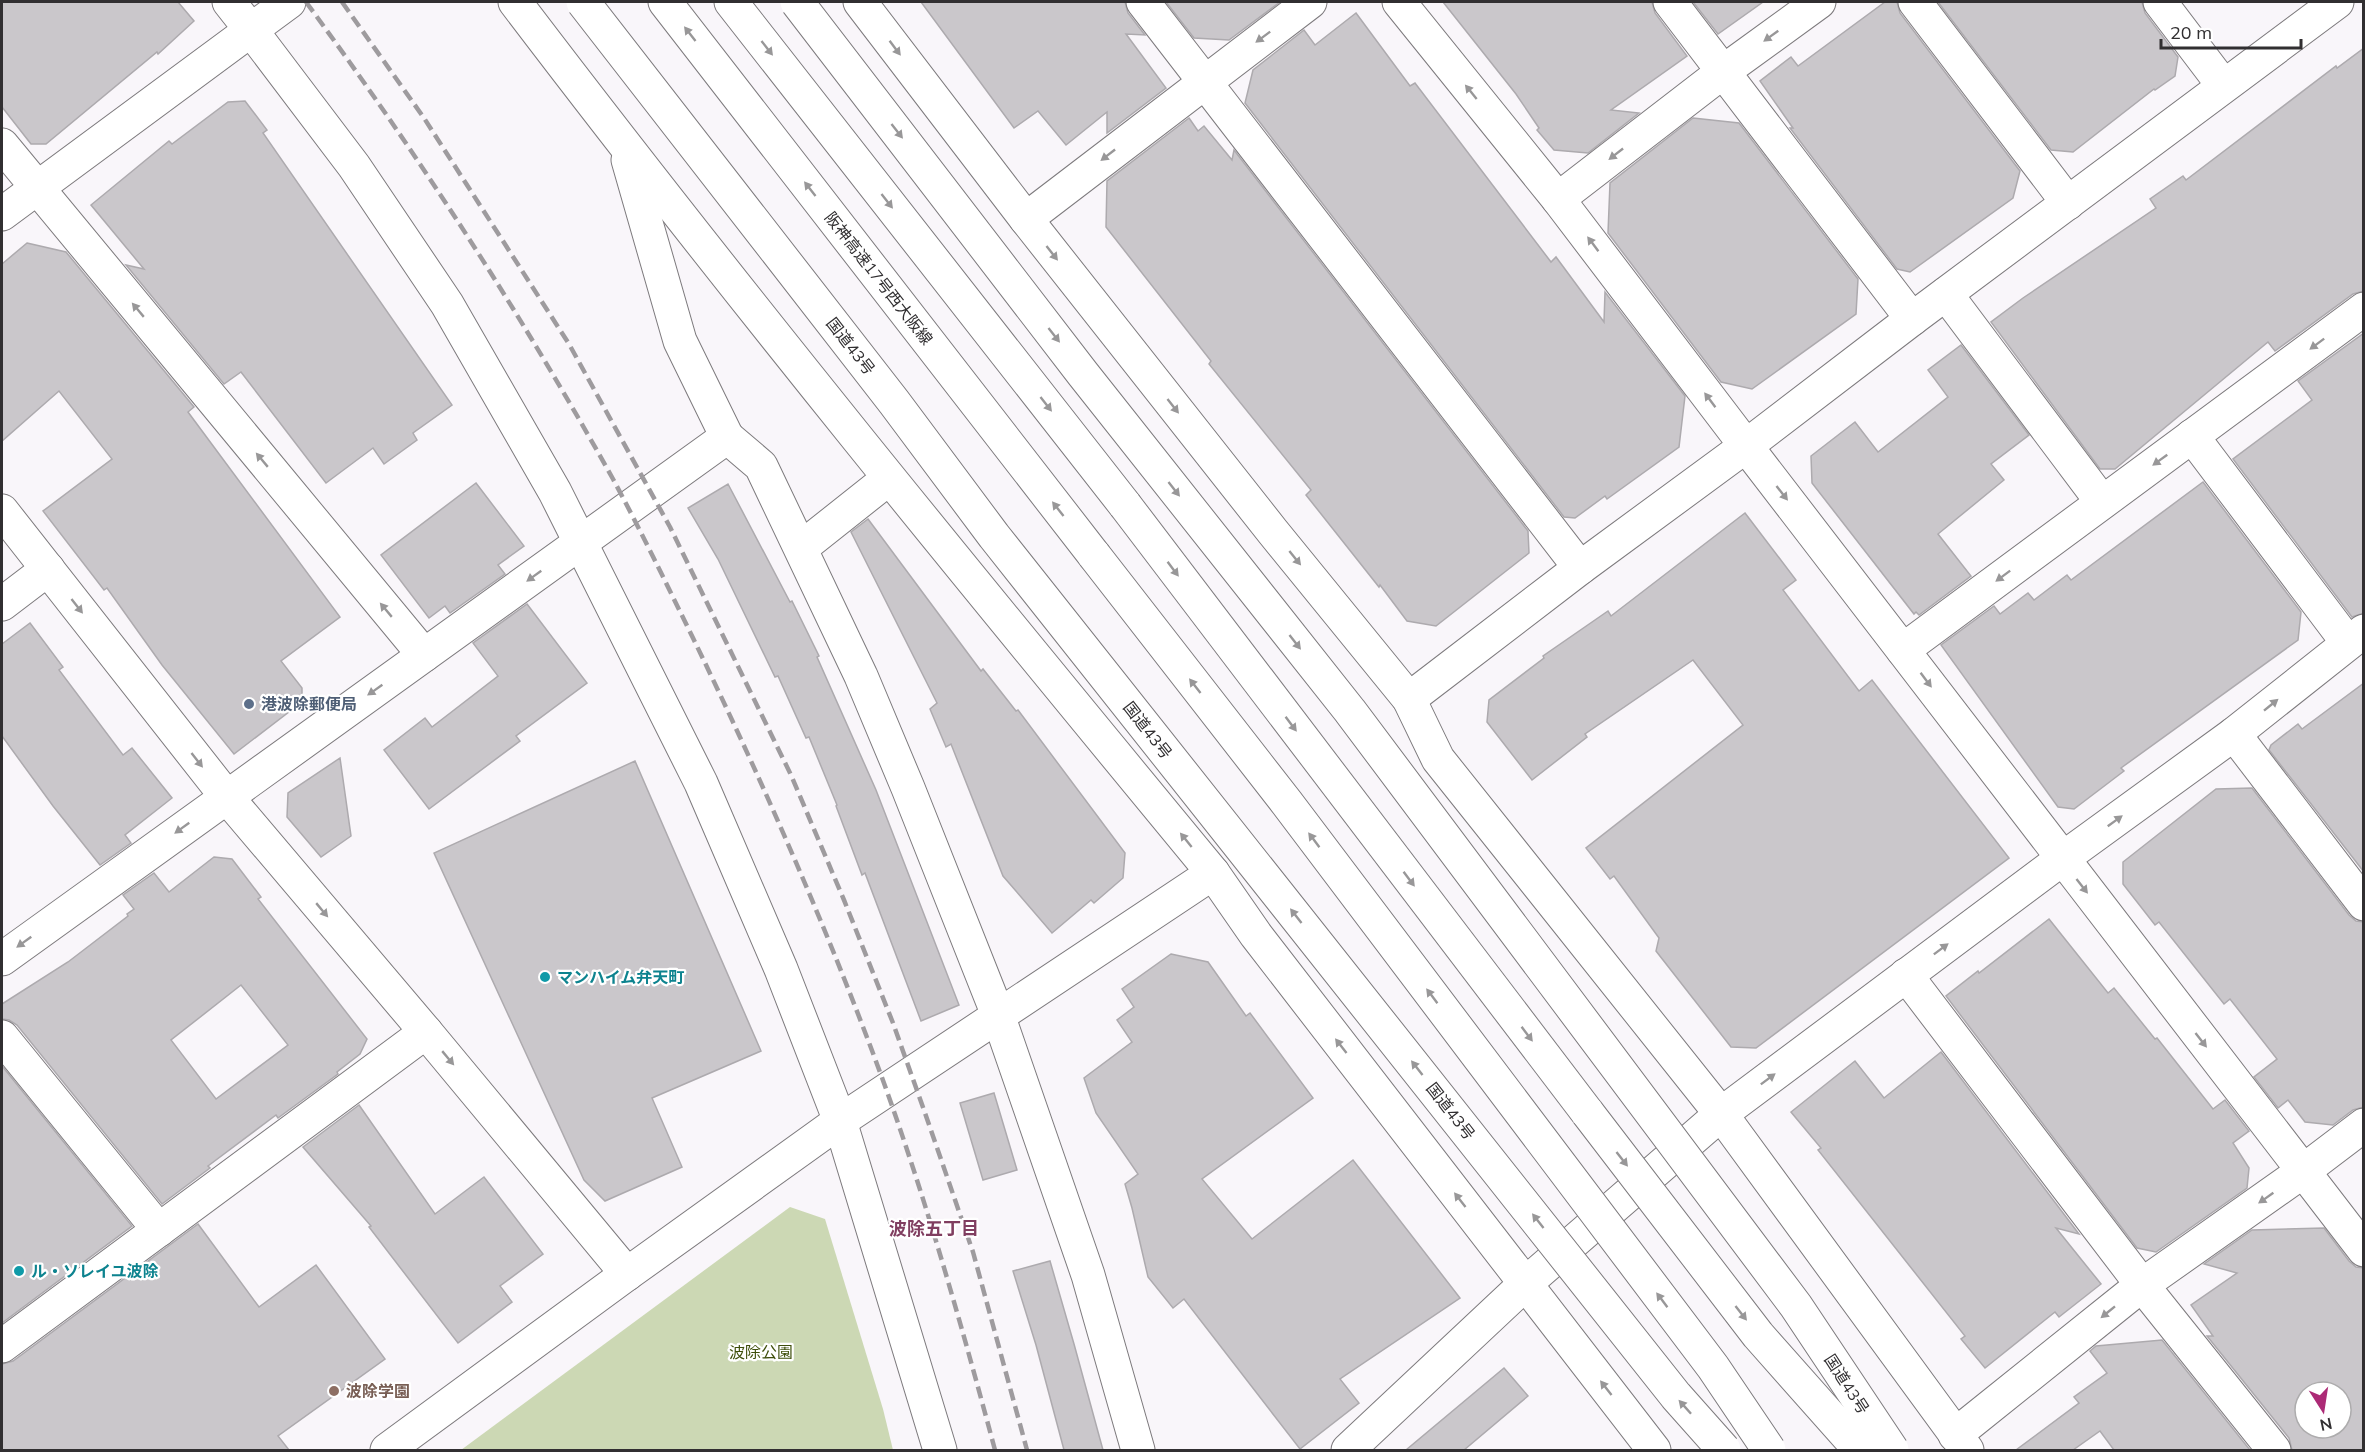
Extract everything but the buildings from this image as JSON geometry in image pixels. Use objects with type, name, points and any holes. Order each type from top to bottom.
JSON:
[{"type":"main road","points":[[229,2],[354,166],[447,304],[555,492],[701,783],[781,969],[840,1121],[940,1450]]},
{"type":"main road","points":[[2,214],[289,2]]},
{"type":"main road","points":[[515,2],[623,145],[888,480],[1213,873],[1262,944],[1654,1450]]},
{"type":"main road","name":"国道43号","points":[[584,2],[880,383],[994,536],[1676,1396],[1724,1450]]},
{"type":"main road","name":"阪神高速17号西大阪線","points":[[665,2],[1287,803],[1713,1367],[1769,1450]]},
{"type":"main road","points":[[731,2],[1125,505],[1758,1335],[1860,1450]]},
{"type":"main road","name":"国道43号","points":[[797,2],[1083,374],[1350,711],[1796,1306],[1892,1450]]},
{"type":"main road","points":[[860,2],[1026,219],[1266,523],[1409,699],[1438,759],[1721,1114],[1961,1443],[2142,1285],[2302,1172],[2364,1125]]},
{"type":"main road","points":[[1143,2],[1580,568]]},
{"type":"main road","points":[[1026,219],[1310,2]]},
{"type":"main road","points":[[1399,2],[1558,199],[2364,1250]]},
{"type":"main road","points":[[1670,2],[1912,319]]},
{"type":"main road","points":[[1558,199],[1724,71],[1819,2]]},
{"type":"main road","points":[[1915,2],[2068,203]]},
{"type":"main road","points":[[2160,2],[2223,86]]},
{"type":"main road","points":[[1409,699],[1580,568],[2337,2]]},
{"type":"main road","points":[[2,145],[424,655]]},
{"type":"main road","points":[[623,145],[680,340],[727,437],[761,466],[801,548],[861,676],[998,1015],[1088,1275],[1138,1450]]},
{"type":"main road","points":[[1946,294],[2102,502]]},
{"type":"main road","points":[[1903,650],[2364,309]]},
{"type":"main road","points":[[1348,1450],[1525,1284],[1721,1114],[2062,859],[2234,734],[2356,637],[2192,436]]},
{"type":"main road","points":[[2,958],[727,437]]},
{"type":"main road","points":[[801,548],[888,480]]},
{"type":"main road","points":[[2,511],[226,796],[627,1274]]},
{"type":"main road","points":[[2,604],[48,569]]},
{"type":"main road","points":[[2234,734],[2364,904]]},
{"type":"main road","points":[[387,1450],[840,1121],[1213,873]]},
{"type":"main road","points":[[1906,975],[2142,1285],[2274,1450]]},
{"type":"main road","points":[[2,1346],[426,1032]]},
{"type":"main road","points":[[2,1037],[159,1230]]},
{"type":"green space","name":"波除公園","points":[[790,1207],[825,1219],[883,1409],[893,1450],[461,1450]]},
{"type":"railway","points":[[306,2],[428,176],[542,356],[613,479],[717,688],[807,887],[887,1090],[937,1244],[995,1450]]},
{"type":"railway","points":[[342,2],[424,118],[569,344],[670,527],[791,775],[893,1023],[925,1113],[973,1252],[1027,1450]]},
{"type":"place","name":"港波除郵便局","points":[[249,704]]},
{"type":"place","name":"マンハイム弁天町","points":[[545,977]]},
{"type":"place","name":"ル・ソレイユ波除","points":[[19,1271]]},
{"type":"place","name":"波除学園","points":[[334,1391]]},
{"type":"district","name":"波除五丁目","points":[[934,1229]]}]
